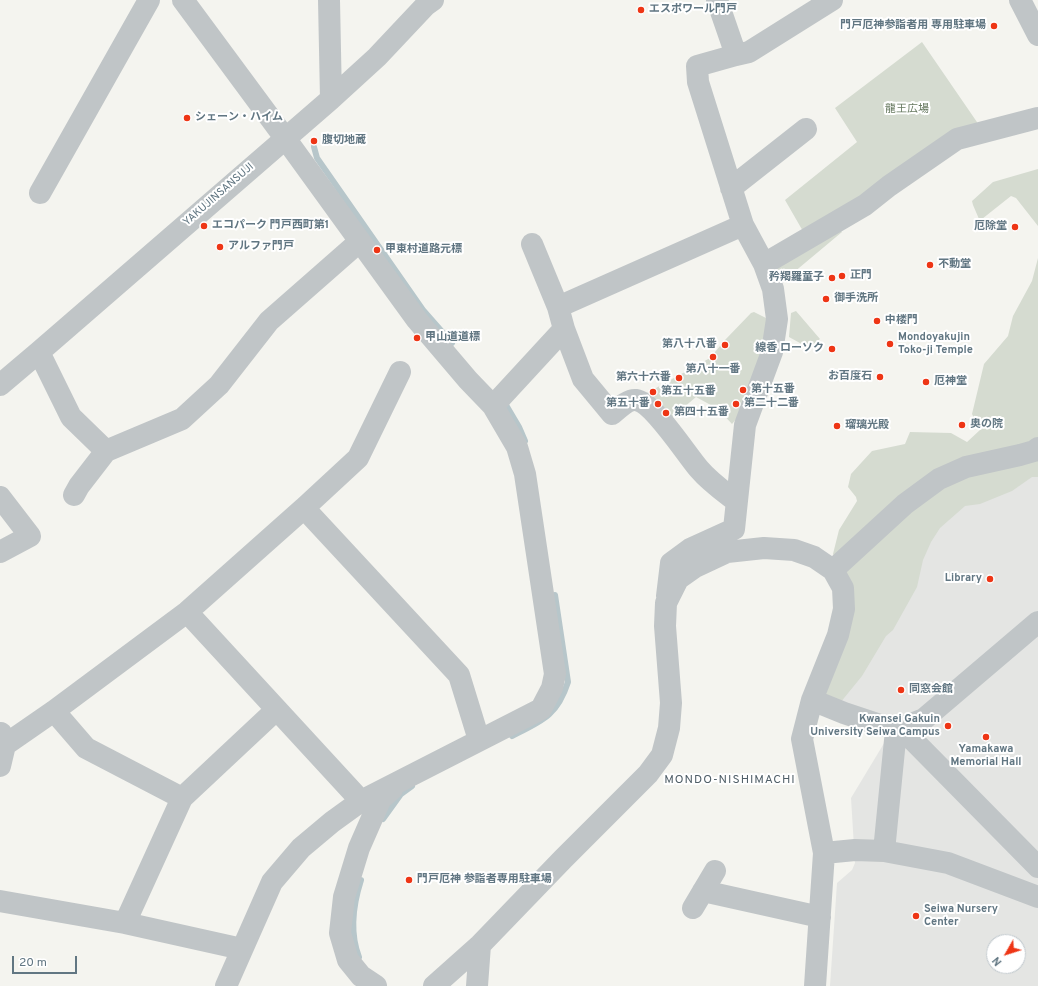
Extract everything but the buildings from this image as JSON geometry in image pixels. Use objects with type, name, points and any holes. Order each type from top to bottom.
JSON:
[{"type":"street","points":[[40,193],[149,0]]},
{"type":"street","points":[[184,0],[417,320],[468,380],[493,406],[517,447],[525,474],[555,674],[552,688],[541,709],[361,801],[332,822],[301,848],[272,882],[226,986]]},
{"type":"street","points":[[329,0],[331,98]]},
{"type":"street","name":"YAKUJINSANSUJI","points":[[0,385],[331,98],[377,57],[426,5],[433,0]]},
{"type":"street","points":[[717,0],[736,55]]},
{"type":"street","points":[[434,986],[480,945],[648,774],[662,755],[669,728],[671,703],[665,626],[671,563],[690,549],[734,529],[745,426],[772,352],[777,319],[773,288],[764,264],[744,225],[731,188],[698,82],[697,66],[749,52],[832,0]]},
{"type":"street","points":[[1020,0],[1038,36]]},
{"type":"street","points":[[764,264],[865,205],[889,186],[957,139],[1038,118]]},
{"type":"street","points":[[731,188],[806,128]]},
{"type":"street","points":[[558,307],[744,225]]},
{"type":"street","points":[[74,495],[79,486],[106,451],[182,419],[219,385],[269,321],[359,242]]},
{"type":"street","points":[[532,244],[558,307],[564,329],[583,379],[612,414],[630,400],[636,400],[650,408],[708,479],[736,501]]},
{"type":"street","points":[[493,406],[564,329]]},
{"type":"street","points":[[39,352],[71,417],[106,451]]},
{"type":"street","points":[[0,766],[2,741],[54,711],[187,612],[358,458],[400,372]]},
{"type":"street","points":[[834,570],[905,504],[939,479],[966,467],[1020,455],[1034,451],[1038,448]]},
{"type":"street","points":[[0,497],[30,536],[0,552]]},
{"type":"street","points":[[304,508],[459,676],[479,740]]},
{"type":"street","points":[[666,603],[678,579],[695,566],[726,552],[764,548],[794,550],[814,557],[834,570],[843,588],[844,609],[838,635],[812,700],[802,739],[824,853],[815,986]]},
{"type":"street","points":[[187,612],[361,801]]},
{"type":"street","points":[[892,727],[924,719],[1038,622]]},
{"type":"street","points":[[812,700],[844,713],[892,727],[1038,867]]},
{"type":"street","points":[[125,922],[182,798],[276,710]]},
{"type":"street","points":[[54,711],[86,748],[182,798]]},
{"type":"street","points":[[884,851],[895,740],[892,727]]},
{"type":"street","points":[[376,986],[361,976],[348,960],[340,933],[344,897],[359,848],[380,800],[402,780]]},
{"type":"street","points":[[824,853],[855,850],[884,851],[948,863],[1036,891]]},
{"type":"street","points":[[715,871],[698,900],[820,917]]},
{"type":"street","points":[[0,901],[125,922],[242,949]]},
{"type":"street","points":[[477,986],[480,945]]},
{"type":"shaded area","name":"Kwansei Gakuin University Seiwa Campus","points":[[1038,474],[1038,986],[830,986],[837,883],[852,870],[855,863],[851,798],[889,735],[826,717],[930,526],[968,500]]},
{"type":"green space","name":"龍王広場","points":[[922,42],[979,125],[847,208],[804,233],[785,200],[857,142],[835,108]]},
{"type":"green space","points":[[1038,169],[1038,226],[1016,198],[1011,196],[982,219],[979,219],[972,201],[993,182]]},
{"type":"green space","points":[[838,228],[842,232],[787,278],[777,275],[777,268]]},
{"type":"green space","points":[[1038,258],[1038,477],[1032,477],[1012,491],[980,504],[965,506],[940,528],[931,542],[923,560],[917,587],[893,630],[886,636],[862,676],[840,703],[826,696],[826,692],[853,592],[833,554],[839,530],[857,501],[856,497],[848,487],[851,474],[872,451],[905,444],[910,432],[951,433],[967,442],[980,430],[972,414],[984,364],[1008,336],[1013,316],[1032,281]]},
{"type":"green space","points":[[796,311],[820,339],[809,348],[789,337],[791,313]]},
{"type":"green space","points":[[754,312],[768,319],[765,346],[738,417],[732,424],[718,409],[696,397],[669,420],[647,393],[710,358],[725,340],[751,313]]},
{"type":"waterway","points":[[314,147],[317,158],[423,310],[452,343]]},
{"type":"waterway","points":[[506,405],[519,427],[525,441]]},
{"type":"waterway","points":[[512,736],[532,726],[547,716],[559,703],[568,682],[555,595]]},
{"type":"waterway","points":[[383,819],[401,794],[412,786]]},
{"type":"waterway","points":[[359,957],[354,938],[353,918],[361,880]]},
{"type":"place","name":"エスポワール門戸","points":[[641,10]]},
{"type":"place","name":"門戸厄神参詣者用 専用駐車場","points":[[994,26]]},
{"type":"place","name":"シェーン・ハイム","points":[[187,118]]},
{"type":"place","name":"腹切地蔵","points":[[314,141]]},
{"type":"place","name":"エコパーク 門戸西町第1","points":[[204,226]]},
{"type":"place","name":"厄除堂","points":[[1015,227]]},
{"type":"place","name":"アルファ門戸","points":[[220,247]]},
{"type":"place","name":"甲東村道路元標","points":[[377,250]]},
{"type":"place","name":"不動堂","points":[[930,265]]},
{"type":"place","name":"正門","points":[[842,276]]},
{"type":"place","name":"矜羯羅童子","points":[[832,278]]},
{"type":"place","name":"御手洗所","points":[[826,299]]},
{"type":"place","name":"中楼門","points":[[877,321]]},
{"type":"place","name":"甲山道道標","points":[[417,338]]},
{"type":"place","name":"Mondoyakujin Toko-ji Temple","points":[[890,344]]},
{"type":"place","name":"第八十八番","points":[[725,345]]},
{"type":"place","name":"線香 ローソク","points":[[832,349]]},
{"type":"place","name":"第八十一番","points":[[713,357]]},
{"type":"place","name":"お百度石","points":[[880,377]]},
{"type":"place","name":"第六十六番","points":[[679,378]]},
{"type":"place","name":"厄神堂","points":[[926,382]]},
{"type":"place","name":"第十五番","points":[[743,390]]},
{"type":"place","name":"第五十五番","points":[[653,392]]},
{"type":"place","name":"第五十番","points":[[658,404]]},
{"type":"place","name":"第二十二番","points":[[736,404]]},
{"type":"place","name":"第四十五番","points":[[666,413]]},
{"type":"place","name":"奥の院","points":[[962,425]]},
{"type":"place","name":"瑠璃光殿","points":[[837,426]]},
{"type":"place","name":"Library","points":[[990,579]]},
{"type":"place","name":"同窓会館","points":[[901,690]]},
{"type":"place","name":"Kwansei Gakuin University Seiwa Campus","points":[[948,726]]},
{"type":"place","name":"Yamakawa Memorial Hall","points":[[986,737]]},
{"type":"place","name":"門戸厄神 参詣者専用駐車場","points":[[409,880]]},
{"type":"place","name":"Seiwa Nursery Center","points":[[916,916]]},
{"type":"district","name":"MONDO-NISHIMACHI","points":[[730,781]]}]
